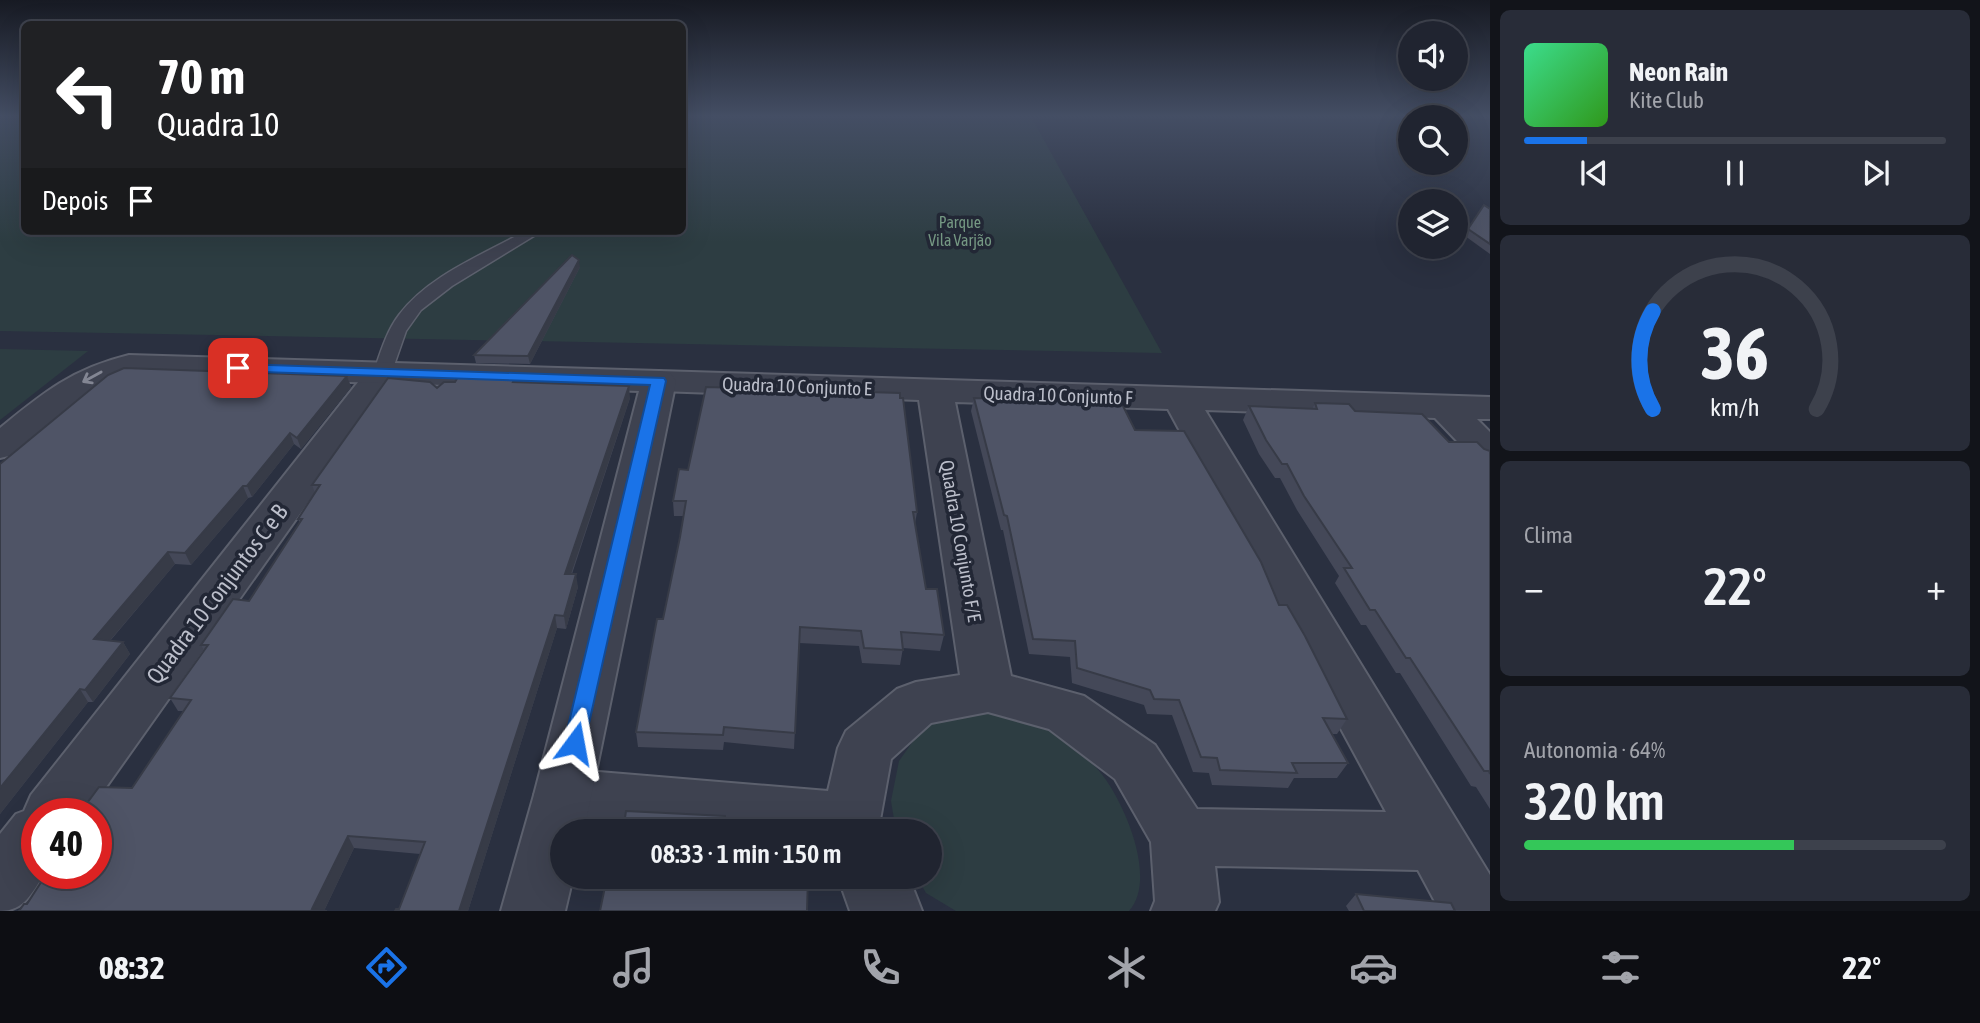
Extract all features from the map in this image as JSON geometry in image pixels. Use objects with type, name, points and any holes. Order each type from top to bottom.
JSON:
[{"type":"street","name":"Quadra 10 Conjunto E","points":[[0,447],[69,391],[97,373],[129,365],[935,391]]},
{"type":"street","name":"Quadra 10 Conjuntos C e B","points":[[64,798],[382,374]]},
{"type":"street","points":[[533,911],[563,795],[659,381]]},
{"type":"street","name":"Quadra 10 Conjunto F","points":[[935,391],[1490,408]]},
{"type":"street","name":"Quadra 10 Conjunto F/E","points":[[935,391],[988,691]]},
{"type":"street","points":[[1180,399],[1475,911]]},
{"type":"street","points":[[1445,408],[1490,453]]},
{"type":"street","points":[[860,819],[866,748],[916,704],[988,691],[1065,712],[1135,762],[1181,837],[1187,902],[1184,911]]},
{"type":"street","points":[[563,795],[710,819]]},
{"type":"street","points":[[1181,837],[1435,842]]},
{"type":"street","points":[[0,884],[21,856]]},
{"type":"street","points":[[874,889],[876,896],[890,911]]},
{"type":"lane","points":[[382,374],[403,321],[417,303],[528,235]]},
{"type":"green space","name":"Parque Vila Varjão","points":[[0,158],[21,158],[21,235],[686,235],[686,158],[1054,158],[1162,353],[0,331]]},
{"type":"green space","points":[[0,349],[88,351],[0,420]]},
{"type":"green space","points":[[979,712],[1005,715],[1039,724],[1062,737],[1088,759],[1119,801],[1134,840],[1140,880],[1137,897],[1129,911],[956,911],[926,893],[924,889],[942,889],[942,819],[894,819],[891,801],[899,761],[921,730],[947,717]]},
{"type":"building","points":[[1484,205],[1490,209],[1490,244],[1468,229]]},
{"type":"building","points":[[572,255],[579,260],[528,356],[474,355]]},
{"type":"building","points":[[124,368],[347,376],[297,438],[290,433],[247,486],[243,486],[185,553],[168,552],[94,639],[123,642],[85,690],[80,689],[0,788],[0,464],[108,375]]},
{"type":"building","points":[[458,377],[515,378],[513,382],[629,386],[565,574],[576,574],[564,616],[555,615],[459,911],[395,911],[399,909],[425,842],[348,836],[312,909],[327,911],[19,911],[37,889],[112,889],[112,798],[91,798],[99,787],[132,788],[191,700],[170,698],[208,645],[201,645],[233,599],[249,601],[302,519],[298,519],[320,485],[312,485],[388,378],[430,382],[437,388],[444,382],[455,382]]},
{"type":"building","points":[[706,387],[900,393],[900,398],[903,398],[917,512],[913,512],[926,589],[937,589],[944,635],[901,632],[903,650],[864,648],[861,631],[800,627],[795,733],[724,727],[723,735],[636,732],[657,619],[663,619],[686,501],[673,501],[679,469],[688,470]]},
{"type":"building","points":[[974,398],[1121,402],[1135,430],[1184,431],[1261,562],[1279,605],[1287,605],[1305,636],[1347,719],[1323,718],[1348,763],[1292,763],[1297,773],[1220,770],[1217,758],[1201,757],[1179,700],[1154,699],[1150,690],[1077,668],[1075,641],[1033,639],[1007,516],[1004,515]]},
{"type":"building","points":[[1315,403],[1349,404],[1355,411],[1422,414],[1449,442],[1477,442],[1490,451],[1490,774],[1489,771],[1484,771],[1375,610],[1370,610],[1344,568],[1352,568],[1304,496],[1287,464],[1282,464],[1266,440],[1249,406],[1317,409]]},
{"type":"building","points":[[626,811],[725,816],[725,819],[625,819]]},
{"type":"building","points":[[605,889],[808,889],[807,911],[600,911]]},
{"type":"building","points":[[1356,894],[1451,903],[1455,911],[1364,911]]},
{"type":"route","points":[[238,368],[659,381],[575,743]]}]
